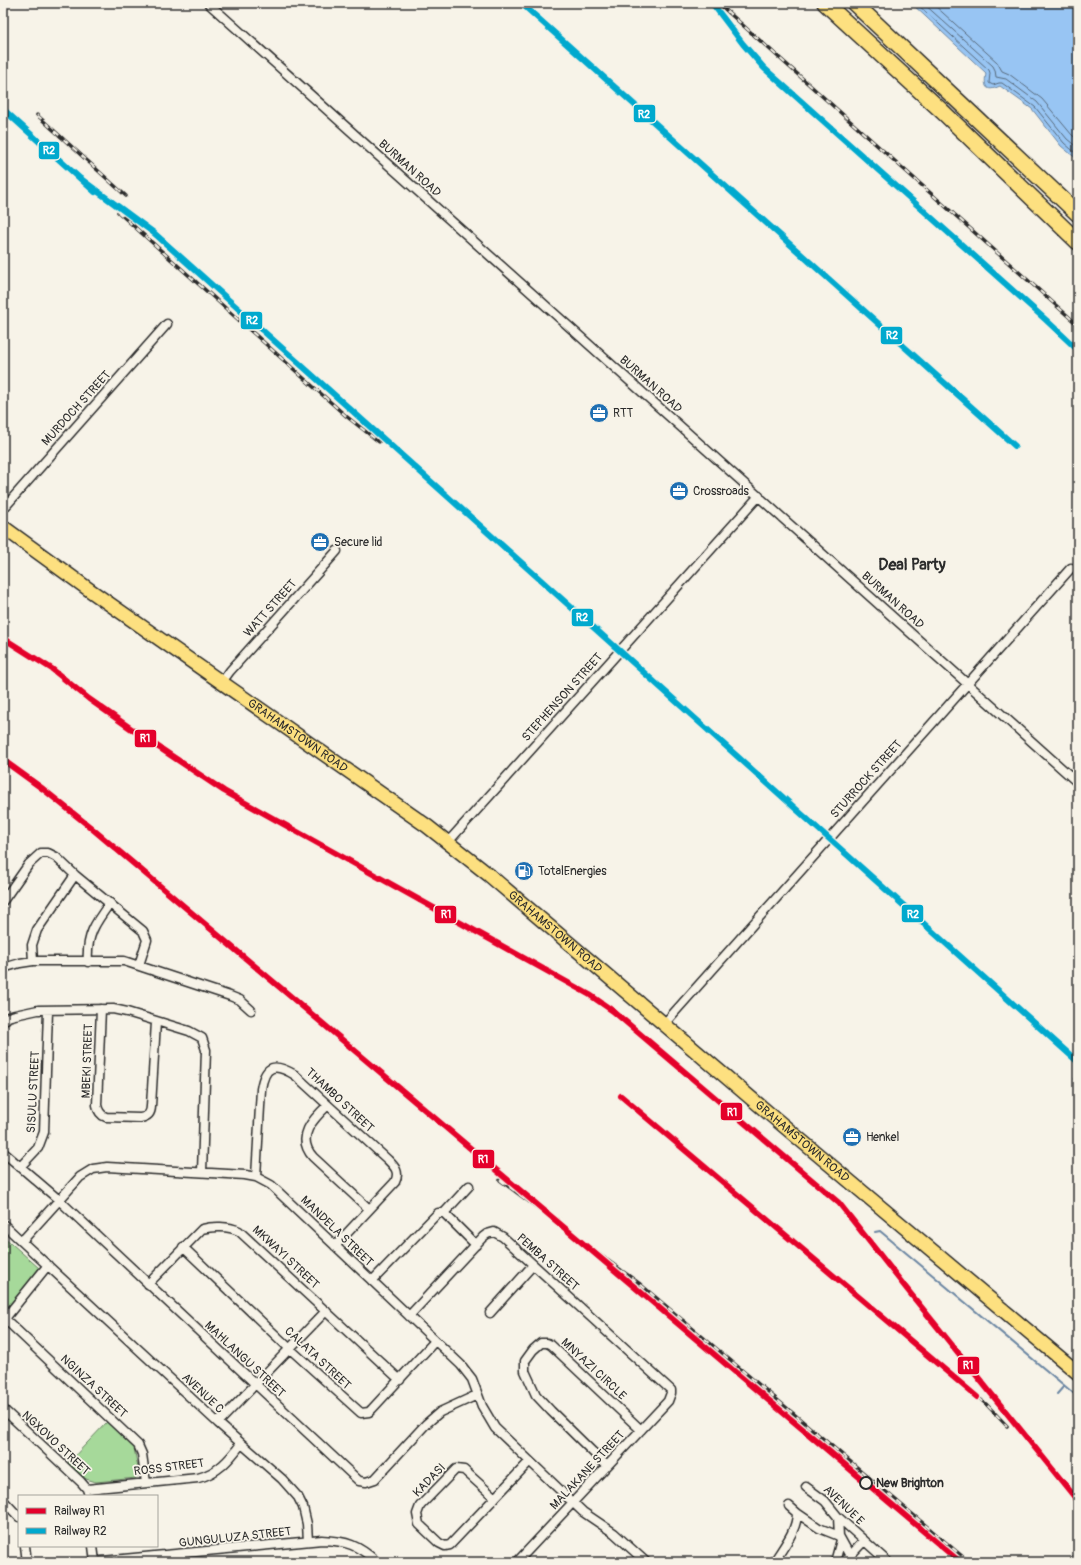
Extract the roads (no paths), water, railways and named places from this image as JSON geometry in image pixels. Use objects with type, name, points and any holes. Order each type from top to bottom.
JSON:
[{"type":"highway","points":[[825,3],[939,108],[1078,242]]},
{"type":"highway","points":[[854,3],[1078,214]]},
{"type":"main road","name":"GRAHAMSTOWN ROAD","points":[[3,527],[91,591],[428,826],[489,875],[1078,1373]]},
{"type":"street","name":"BURMAN ROAD","points":[[208,3],[1078,783]]},
{"type":"street","name":"MURDOCH STREET","points":[[3,509],[167,324]]},
{"type":"street","name":"STEPHENSON STREET","points":[[448,842],[758,496]]},
{"type":"street","name":"WATT STREET","points":[[222,682],[230,671],[337,551]]},
{"type":"street","name":"STURROCK STREET","points":[[664,1024],[1071,568]]},
{"type":"street","points":[[3,901],[29,864],[41,853],[48,853],[56,857],[75,875],[138,926],[146,936],[146,946],[139,965]]},
{"type":"street","points":[[34,961],[32,945],[37,930],[75,875]]},
{"type":"street","points":[[88,962],[88,942],[91,932],[110,903]]},
{"type":"street","points":[[3,968],[34,961],[124,961],[230,996],[240,1000],[251,1010]]},
{"type":"street","name":"MBEKI STREET","points":[[101,1009],[97,1105],[98,1110],[103,1116],[106,1117],[145,1118],[150,1113],[152,1106],[156,1022]]},
{"type":"street","points":[[3,1022],[8,1017],[38,1010],[113,1009],[127,1012],[202,1038],[206,1046],[202,1172]]},
{"type":"street","name":"SISULU STREET","points":[[20,1167],[38,1148],[44,1132],[48,1011]]},
{"type":"street","name":"THAMBO STREET","points":[[256,1177],[263,1077],[273,1067],[283,1068],[295,1075],[328,1105],[396,1169],[398,1174],[395,1182],[335,1246]]},
{"type":"street","points":[[328,1105],[308,1127],[306,1137],[308,1150],[313,1157],[369,1209]]},
{"type":"street","name":"MAHLANGU STREET","points":[[3,1152],[60,1200],[254,1384],[359,1481],[366,1482],[375,1479],[426,1424],[440,1412],[477,1395]]},
{"type":"street","name":"MANDELA STREET","points":[[22,1241],[80,1177],[87,1172],[98,1168],[202,1172],[256,1177],[271,1185],[467,1372],[472,1379],[486,1415],[495,1428],[529,1462],[588,1516],[614,1533],[646,1562]]},
{"type":"street","points":[[444,1213],[469,1186]]},
{"type":"street","points":[[372,1281],[438,1213],[444,1213],[476,1245]]},
{"type":"street","name":"AVENUE C","points":[[3,1224],[218,1423],[282,1479],[298,1497],[303,1507],[307,1524],[308,1541]]},
{"type":"street","name":"MKWAYI STREET","points":[[148,1284],[202,1229],[211,1227],[239,1231],[400,1380]]},
{"type":"street","name":"PEMBA STREET","points":[[409,1316],[487,1234],[494,1232],[498,1233],[669,1387],[671,1393]]},
{"type":"street","name":"CALATA STREET","points":[[183,1247],[361,1413],[368,1412],[372,1409],[435,1340]]},
{"type":"street","points":[[4,1320],[48,1265]]},
{"type":"street","points":[[490,1312],[533,1265]]},
{"type":"street","points":[[218,1423],[326,1311]]},
{"type":"street","name":"NGINZA STREET","points":[[4,1320],[138,1446],[142,1454],[146,1483]]},
{"type":"street","name":"MNYAZI CIRCLE","points":[[607,1466],[536,1395],[527,1376],[525,1366],[525,1361],[533,1350],[541,1343],[547,1343],[550,1345],[641,1430]]},
{"type":"street","name":"MALAKANE STREET","points":[[517,1562],[668,1401],[671,1393]]},
{"type":"street","name":"NGXOVO STREET","points":[[3,1409],[88,1492]]},
{"type":"street","name":"ROSS STREET","points":[[88,1492],[207,1476],[218,1470],[241,1444]]},
{"type":"street","name":"KADASI","points":[[495,1498],[464,1470],[456,1469],[420,1506],[417,1514],[418,1521],[439,1543],[445,1546],[450,1545],[495,1498],[529,1462]]},
{"type":"street","name":"AVENUE E","points":[[806,1487],[825,1501],[838,1518],[888,1562]]},
{"type":"street","points":[[3,1500],[18,1516]]},
{"type":"street","points":[[788,1506],[819,1528],[840,1538]]},
{"type":"street","points":[[774,1562],[794,1528],[797,1513]]},
{"type":"street","points":[[838,1518],[840,1538],[847,1559],[864,1541]]},
{"type":"street","points":[[835,1562],[840,1538]]},
{"type":"street","points":[[308,1541],[328,1540],[348,1543],[367,1553],[377,1562]]},
{"type":"street","name":"GUNGULUZA STREET","points":[[93,1562],[308,1541]]},
{"type":"street","points":[[26,1547],[27,1562]]},
{"type":"street","points":[[93,1547],[93,1562]]},
{"type":"water","points":[[911,3],[1078,3],[1078,160],[1061,146],[1032,109],[1000,86],[991,89],[988,88],[985,82],[986,73]]},
{"type":"waterway","points":[[875,1232],[880,1231],[1078,1397]]},
{"type":"waterway","points":[[1057,1394],[1064,1386]]},
{"type":"railway","points":[[521,3],[1015,446]]},
{"type":"railway","points":[[712,3],[743,44],[764,68],[1078,350]]},
{"type":"railway","points":[[718,3],[1078,325]]},
{"type":"railway","points":[[3,109],[85,183]]},
{"type":"railway","points":[[37,115],[126,196]]},
{"type":"railway","points":[[81,179],[154,233],[1078,1062]]},
{"type":"railway","points":[[118,212],[346,416],[379,442]]},
{"type":"railway","points":[[3,638],[52,669],[89,699],[224,791],[590,995],[613,1011],[839,1203],[1078,1501]]},
{"type":"railway","points":[[621,1096],[986,1404],[1007,1426]]},
{"type":"railway","points":[[500,1180],[567,1230]]},
{"type":"railway","points":[[573,1235],[640,1284],[969,1562]]},
{"type":"rail line","name":"R2","points":[[521,3],[1015,446]]},
{"type":"rail line","name":"R2","points":[[712,3],[743,44],[764,68],[1078,350]]},
{"type":"rail line","name":"R2","points":[[3,109],[95,192]]},
{"type":"rail line","name":"R2","points":[[81,179],[154,233],[1078,1062]]},
{"type":"rail line","name":"R1","points":[[3,638],[52,669],[89,699],[224,791],[590,995],[613,1011],[839,1203],[1078,1501]]},
{"type":"rail line","name":"R1","points":[[3,760],[43,789],[89,826],[960,1562]]},
{"type":"rail line","name":"R1","points":[[621,1096],[977,1397]]},
{"type":"place","name":"RTT","points":[[599,413]]},
{"type":"place","name":"Crossroads","points":[[679,491]]},
{"type":"place","name":"Secure lid","points":[[320,542]]},
{"type":"place","name":"TotalEnergies","points":[[524,871]]},
{"type":"place","name":"Henkel","points":[[852,1137]]},
{"type":"place","name":"New Brighton","points":[[866,1483]]},
{"type":"district","name":"Deal Party","points":[[912,564]]}]
